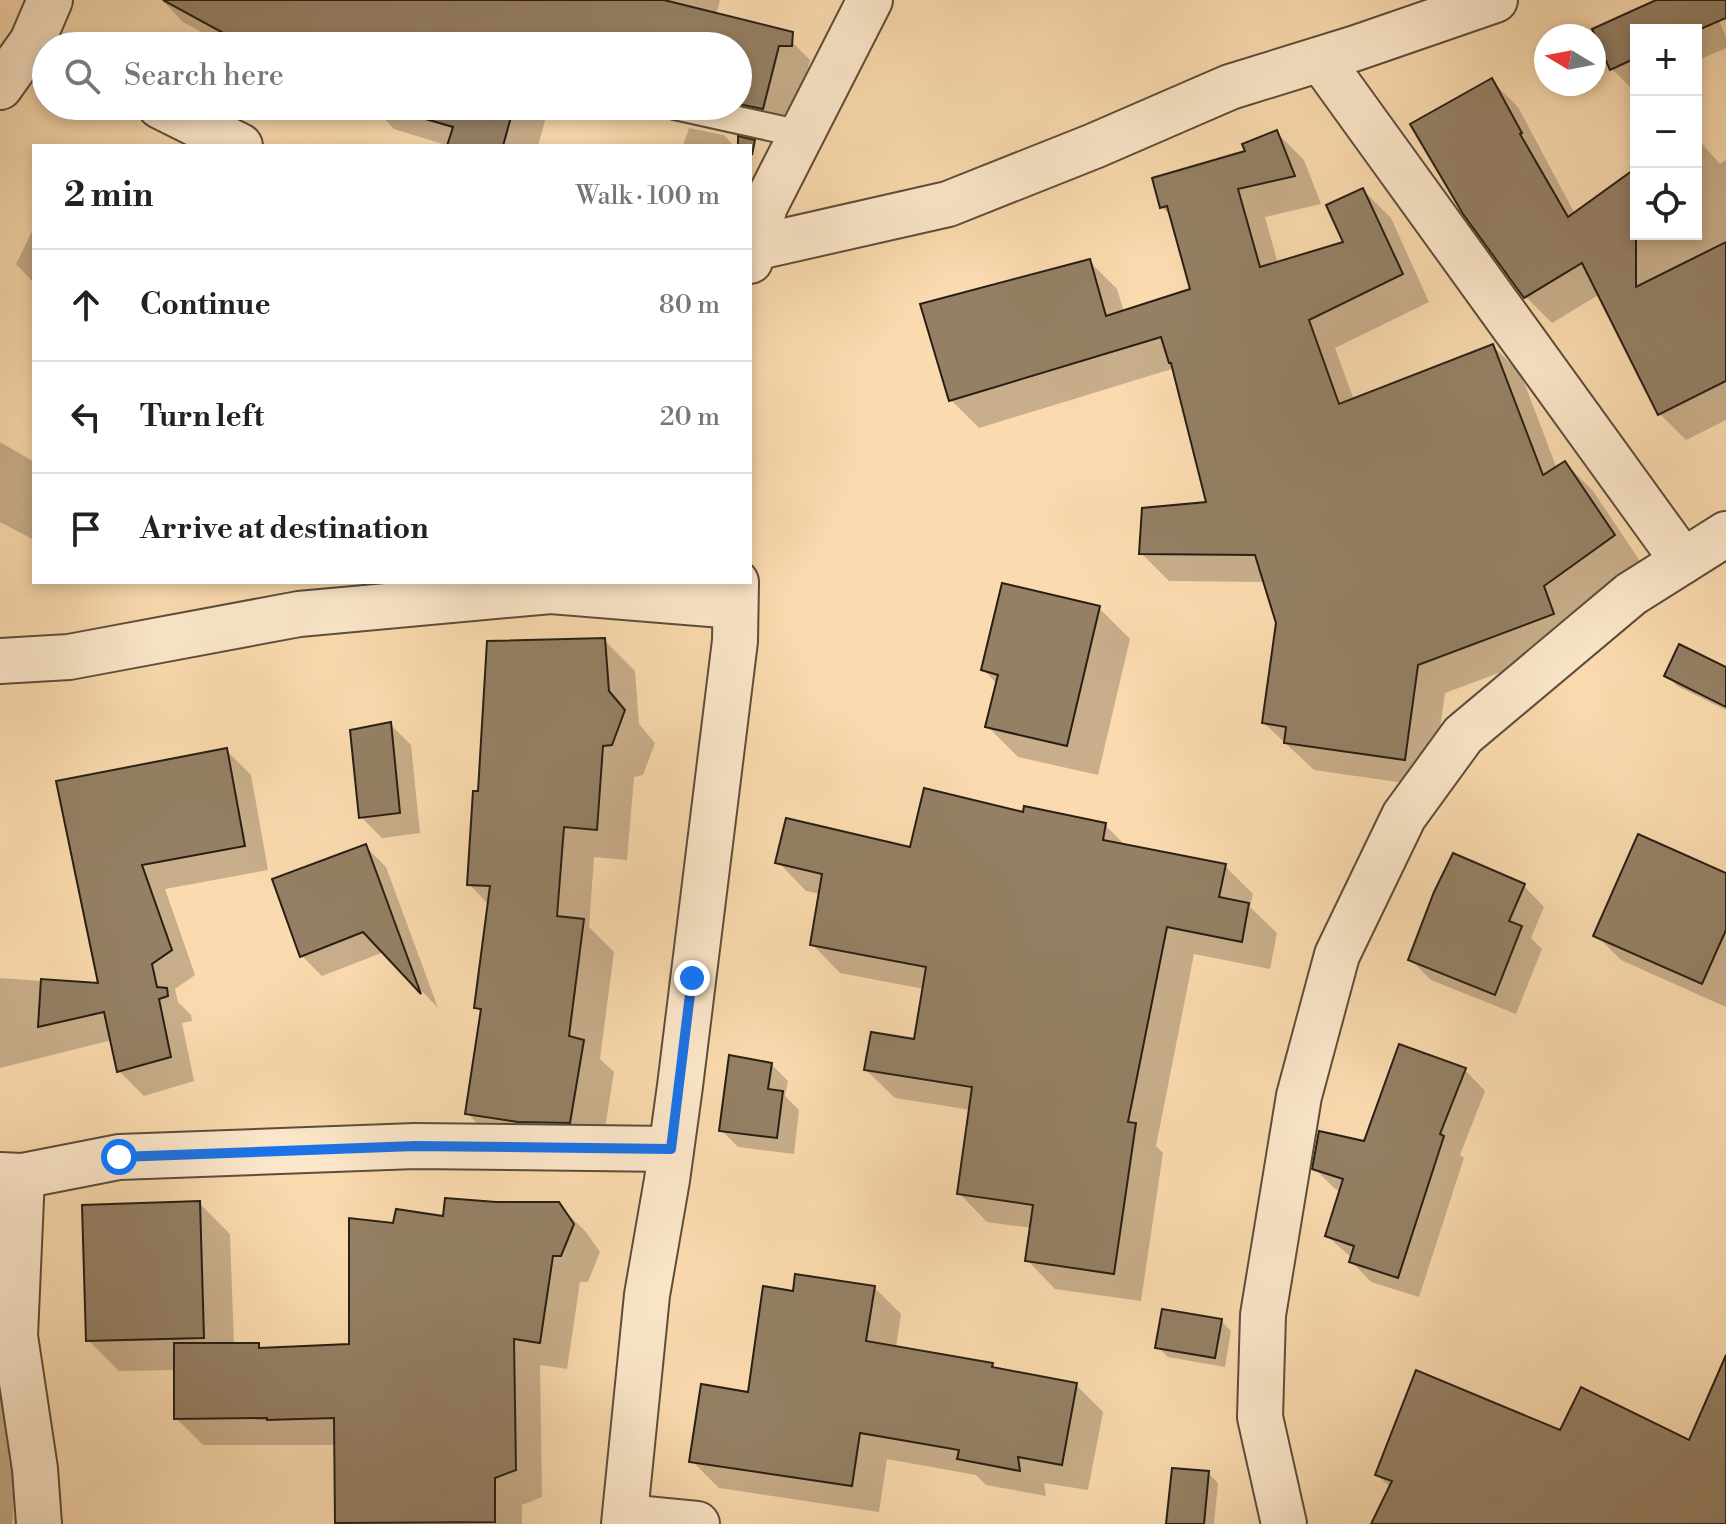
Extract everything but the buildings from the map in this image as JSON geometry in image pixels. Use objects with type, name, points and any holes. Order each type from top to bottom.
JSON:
[{"type":"street","points":[[42,32],[50,0]]},
{"type":"street","points":[[870,0],[765,206],[752,254],[948,204],[1230,87],[1321,60],[1495,0]]},
{"type":"street","points":[[0,87],[32,53]]},
{"type":"street","points":[[1321,60],[1683,561]]},
{"type":"street","points":[[188,120],[236,144]]},
{"type":"street","points":[[1284,1524],[1260,1417],[1263,1315],[1299,1096],[1337,955],[1404,816],[1463,735],[1631,594],[1726,534]]},
{"type":"street","points":[[0,661],[69,657],[299,614],[551,591],[736,594],[733,656],[671,1149],[647,1295],[624,1520],[697,1524]]},
{"type":"street","points":[[39,1524],[17,1467],[11,1176],[119,1157],[415,1146],[671,1149]]},
{"type":"lane","points":[[738,120],[801,134]]},
{"type":"route","points":[[119,1157],[415,1146],[671,1149],[692,978]]}]
